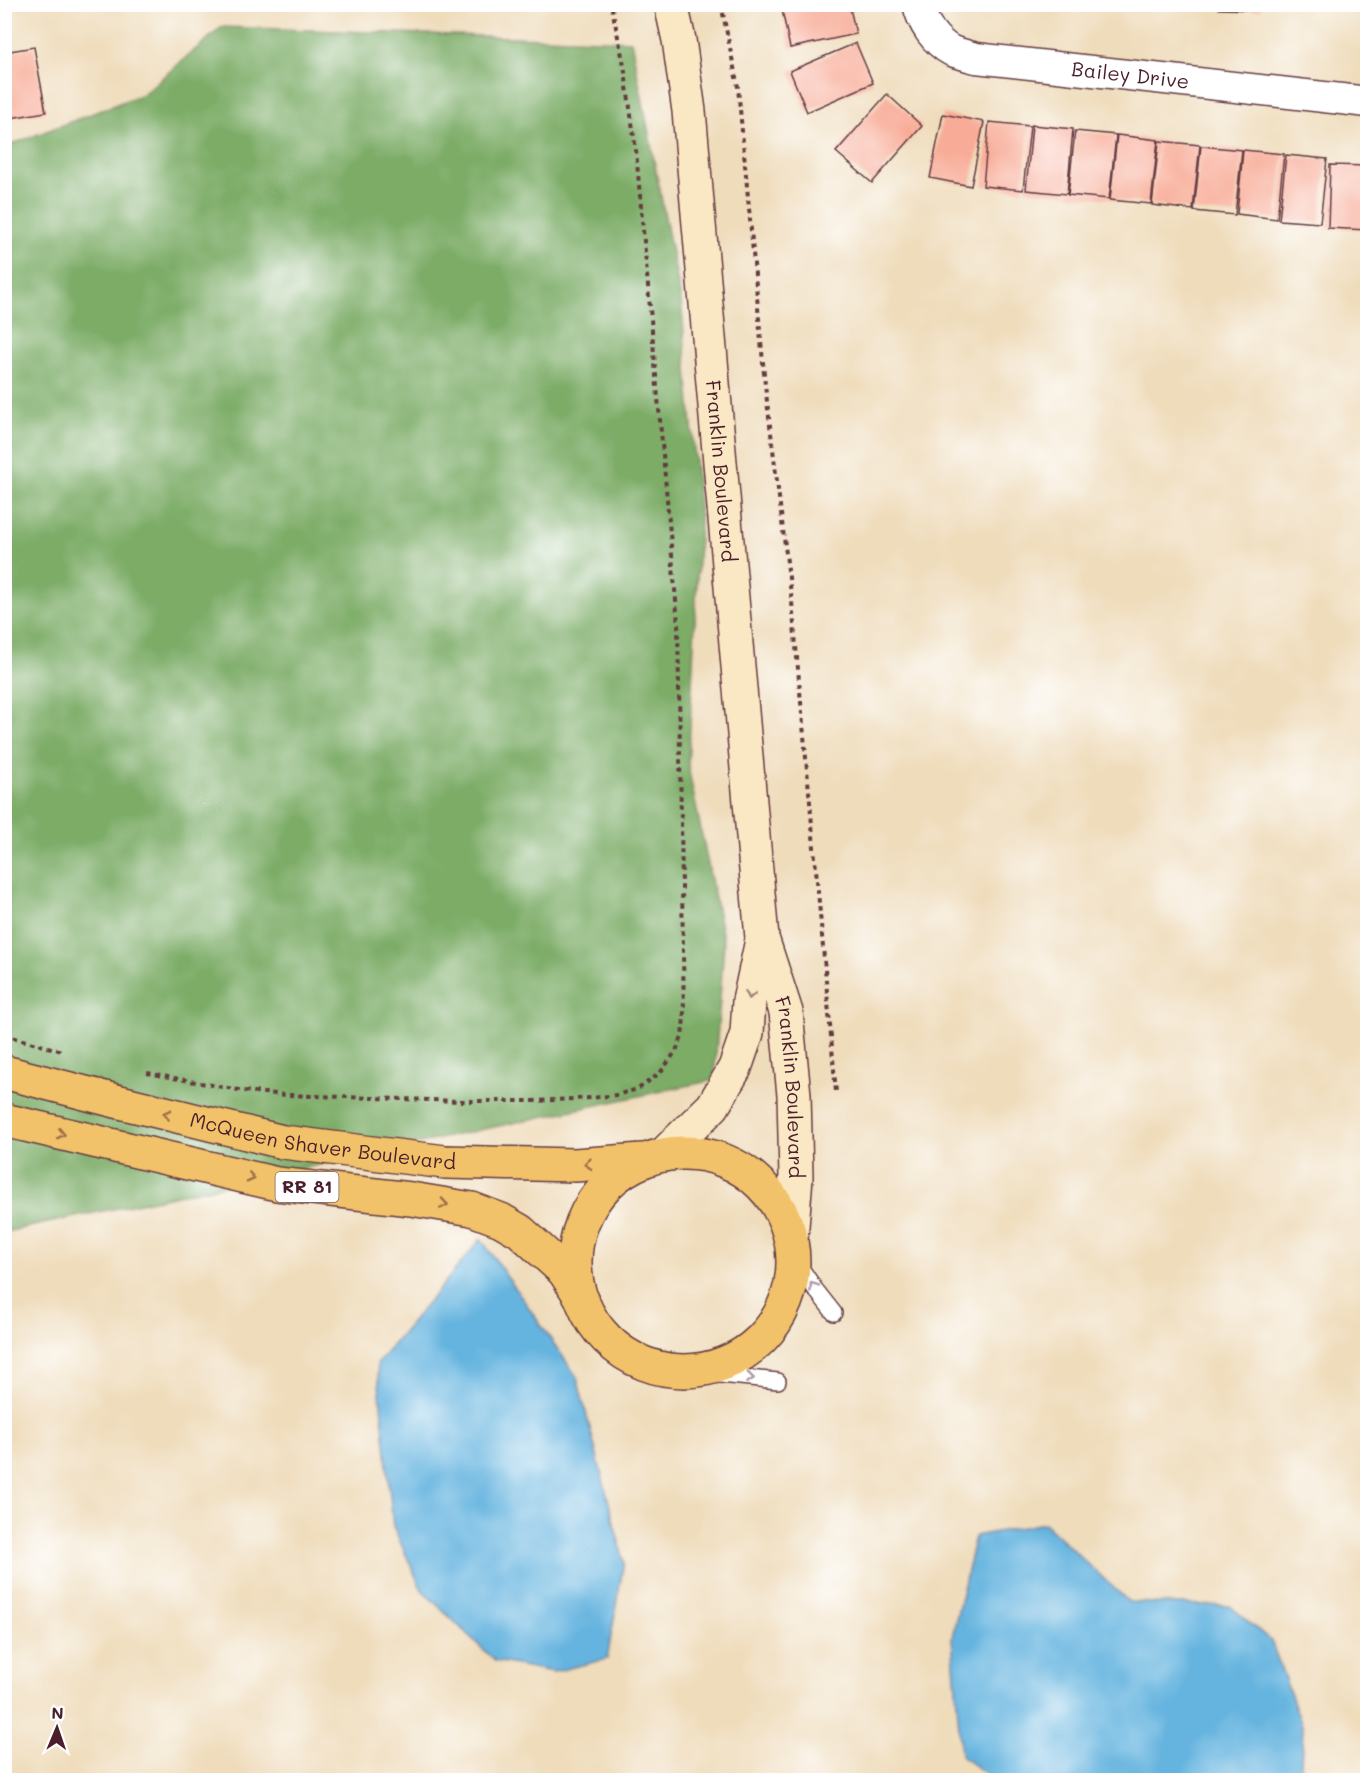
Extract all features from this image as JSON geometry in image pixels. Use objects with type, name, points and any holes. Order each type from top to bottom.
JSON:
[{"type":"main road","name":"Franklin Boulevard","points":[[671,4],[679,40],[689,111],[762,938],[786,1012],[794,1095],[796,1177],[792,1248]]},
{"type":"main road","name":"Franklin Boulevard","points":[[655,1157],[713,1106],[735,1068],[747,1033],[749,1001],[762,938]]},
{"type":"main road","name":"McQueen Shaver Boulevard","points":[[4,1072],[283,1142],[445,1162],[575,1165],[697,1154],[730,1163],[758,1182],[779,1208],[792,1248]]},
{"type":"main road","name":"RR 81","points":[[4,1120],[277,1184],[411,1199],[472,1209],[501,1220],[520,1231],[564,1271],[580,1297]]},
{"type":"main road","points":[[655,1157],[617,1176],[594,1200],[579,1230],[574,1264],[580,1297],[595,1326],[619,1350],[648,1365],[681,1371],[717,1366],[749,1350],[774,1324],[789,1292],[792,1248]]},
{"type":"street","name":"Bailey Drive","points":[[918,4],[920,14],[933,36],[951,50],[976,58],[1368,102]]},
{"type":"lane","points":[[792,1248],[815,1289],[834,1313]]},
{"type":"lane","points":[[681,1371],[778,1381]]},
{"type":"path","points":[[144,1072],[225,1088],[286,1095],[460,1101],[557,1100],[616,1095],[638,1089],[660,1073],[676,1051],[682,1037],[684,1018],[678,624],[636,151],[624,65],[611,4]]},
{"type":"path","points":[[721,4],[738,87],[765,386],[795,634],[836,1092]]},
{"type":"path","points":[[4,1035],[70,1053]]},
{"type":"green space","points":[[222,27],[631,41],[681,300],[700,519],[688,767],[724,943],[714,1080],[5,1232],[5,147],[143,94]]},
{"type":"water","points":[[481,1239],[577,1377],[624,1562],[607,1659],[553,1672],[495,1661],[422,1590],[393,1526],[377,1364]]},
{"type":"water","points":[[1044,1523],[1129,1602],[1230,1606],[1271,1641],[1303,1728],[1300,1780],[995,1780],[961,1756],[952,1637],[975,1536]]},
{"type":"building","points":[[805,4],[849,4],[856,34],[790,48],[782,10]]},
{"type":"building","points":[[1219,4],[1261,4],[1261,10],[1219,9]]},
{"type":"building","points":[[856,43],[873,83],[807,112],[790,71]]},
{"type":"building","points":[[34,47],[46,112],[4,119],[4,52]]},
{"type":"building","points":[[887,94],[922,126],[872,183],[836,152]]},
{"type":"building","points":[[943,114],[984,122],[971,186],[930,178]]},
{"type":"building","points":[[989,122],[1030,126],[1023,190],[983,186]]},
{"type":"building","points":[[1032,125],[1073,129],[1067,194],[1026,190]]},
{"type":"building","points":[[1075,131],[1116,135],[1109,199],[1068,195]]},
{"type":"building","points":[[1117,135],[1158,140],[1151,204],[1110,200]]},
{"type":"building","points":[[1159,141],[1200,145],[1193,210],[1152,205]]},
{"type":"building","points":[[1201,146],[1242,150],[1235,215],[1194,211]]},
{"type":"building","points":[[1243,150],[1284,154],[1277,219],[1237,214]]},
{"type":"building","points":[[1286,155],[1327,159],[1320,223],[1279,220]]},
{"type":"building","points":[[1330,165],[1368,166],[1368,230],[1328,228]]}]
